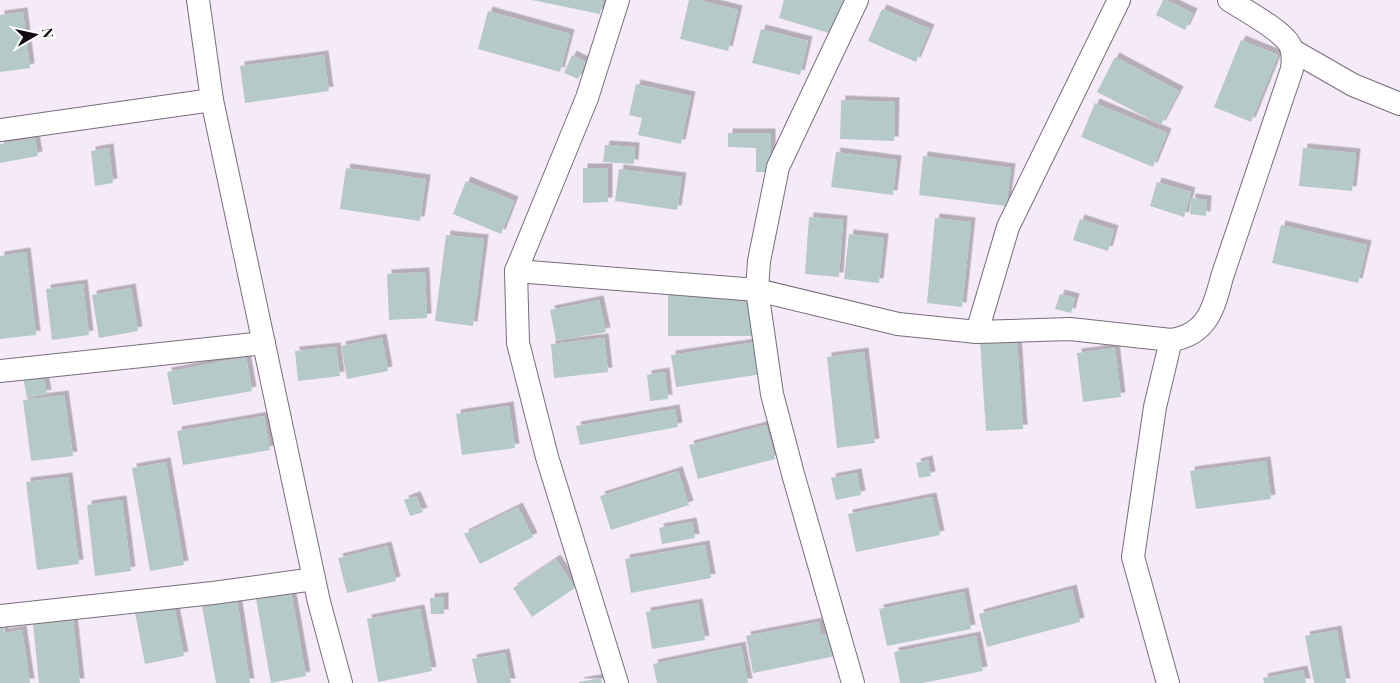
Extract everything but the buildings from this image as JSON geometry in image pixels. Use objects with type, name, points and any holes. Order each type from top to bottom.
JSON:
[{"type":"street","points":[[198,0],[212,100],[314,580],[342,683]]},
{"type":"street","points":[[617,683],[547,457],[518,343],[516,271],[587,98],[618,0]]},
{"type":"street","points":[[853,683],[795,483],[772,394],[757,290],[759,261],[778,167],[857,0]]},
{"type":"street","points":[[977,332],[1008,227],[1119,0]]},
{"type":"street","points":[[516,271],[757,290],[898,324],[977,332],[1070,329],[1170,340],[1183,338],[1197,330],[1209,317],[1215,304],[1222,277],[1292,69],[1292,50],[1282,35],[1229,0]]},
{"type":"street","points":[[1292,50],[1354,85],[1400,104]]},
{"type":"street","points":[[0,130],[212,100]]},
{"type":"street","points":[[1168,683],[1134,557],[1155,407],[1170,340]]},
{"type":"street","points":[[0,371],[264,343]]},
{"type":"street","points":[[0,616],[314,580]]}]
